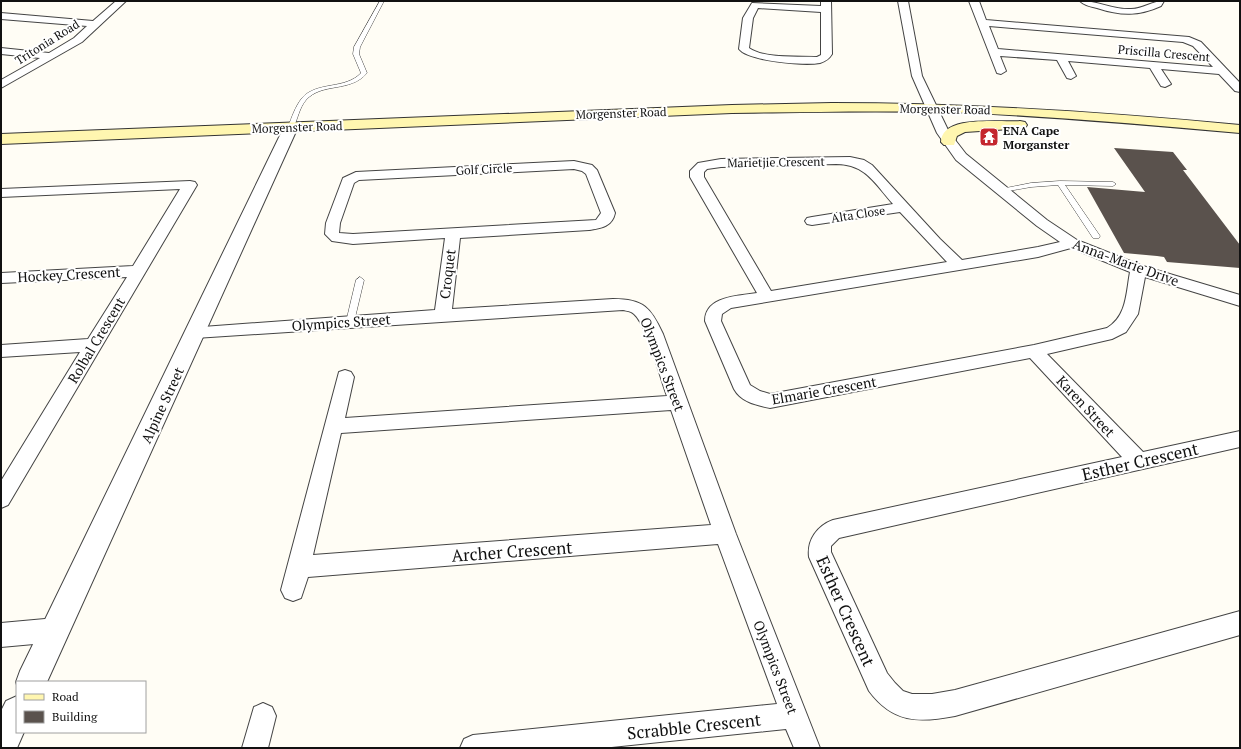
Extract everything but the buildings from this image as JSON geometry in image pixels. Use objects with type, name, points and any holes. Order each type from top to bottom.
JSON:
[{"type":"main road","name":"Morgenster Road","points":[[1,151],[288,133],[732,109],[932,108],[1043,113],[1240,129]]},
{"type":"main road","name":"Morgenster Road","points":[[1,139],[288,133],[720,120],[938,122],[1020,125],[1240,140]]},
{"type":"main road","points":[[949,142],[950,134],[953,131],[963,128],[1020,125]]},
{"type":"street","name":"Tritonia Road","points":[[1,85],[78,40],[121,1]]},
{"type":"street","name":"Anna-Marie Drive","points":[[903,1],[917,76],[949,142],[969,164],[1042,223],[1072,243],[1138,270],[1240,301]]},
{"type":"street","points":[[974,1],[995,52],[1001,71]]},
{"type":"street","points":[[1085,1],[1111,10],[1128,13],[1146,9],[1158,4],[1159,1]]},
{"type":"street","points":[[755,5],[826,5],[827,54],[823,59],[818,60],[767,56],[747,52],[744,49],[748,18],[755,5]]},
{"type":"street","points":[[1,16],[96,24]]},
{"type":"street","name":"Priscilla Crescent","points":[[982,23],[1185,39],[1197,44],[1222,71]]},
{"type":"street","points":[[1,51],[50,56]]},
{"type":"street","name":"Priscilla Crescent","points":[[995,52],[1222,71]]},
{"type":"street","points":[[1061,58],[1071,76]]},
{"type":"street","points":[[1153,66],[1165,84]]},
{"type":"street","points":[[1222,71],[1239,89]]},
{"type":"street","name":"Alpine Street","points":[[31,681],[288,133]]},
{"type":"street","name":"Marietjie Crescent","points":[[768,297],[754,277],[697,177],[698,168],[708,164],[720,163],[848,160],[868,168],[935,242],[959,266]]},
{"type":"street","name":"Golf Circle","points":[[582,166],[587,168],[592,174],[608,215],[604,222],[594,226],[453,234],[352,239],[337,238],[332,234],[333,223],[348,181],[352,177],[360,175],[582,166]]},
{"type":"street","name":"Rolbal Crescent","points":[[1,194],[193,179],[2,496]]},
{"type":"street","name":"Alta Close","points":[[812,221],[904,208]]},
{"type":"street","name":"Croquet","points":[[443,314],[453,234]]},
{"type":"street","name":"Elmarie Crescent","points":[[1072,243],[1038,252],[959,266],[726,304],[718,308],[712,318],[743,389],[750,395],[759,399],[770,401],[1034,351],[1099,337],[1120,330],[1130,316],[1138,270]]},
{"type":"street","name":"Hockey Crescent","points":[[1,278],[138,271]]},
{"type":"street","name":"Olympics Street","points":[[195,332],[350,322],[443,314],[602,305],[633,306],[644,312],[649,321],[725,534],[807,748]]},
{"type":"street","points":[[1,351],[93,345]]},
{"type":"street","name":"Karen Street","points":[[1034,351],[1138,462]]},
{"type":"street","points":[[293,590],[345,377]]},
{"type":"street","points":[[333,426],[678,402]]},
{"type":"street","name":"Esther Crescent","points":[[1240,439],[833,530],[823,537],[820,545],[820,557],[878,682],[886,695],[895,702],[908,707],[928,709],[955,703],[1240,623]]},
{"type":"street","name":"Archer Crescent","points":[[299,567],[725,534]]},
{"type":"street","points":[[1,635],[56,630]]},
{"type":"street","points":[[1,746],[16,714]]},
{"type":"street","name":"Scrabble Crescent","points":[[473,748],[795,715]]},
{"type":"street","points":[[255,748],[262,716]]},
{"type":"lane","points":[[288,133],[305,98],[322,89],[354,81],[363,75],[364,73],[356,54],[357,47],[382,1]]},
{"type":"lane","points":[[1060,183],[1096,236]]},
{"type":"lane","points":[[1003,190],[1032,184],[1113,184]]},
{"type":"lane","points":[[350,322],[360,280]]},
{"type":"place","name":"ENA Cape Morganster","points":[[989,137]]}]
